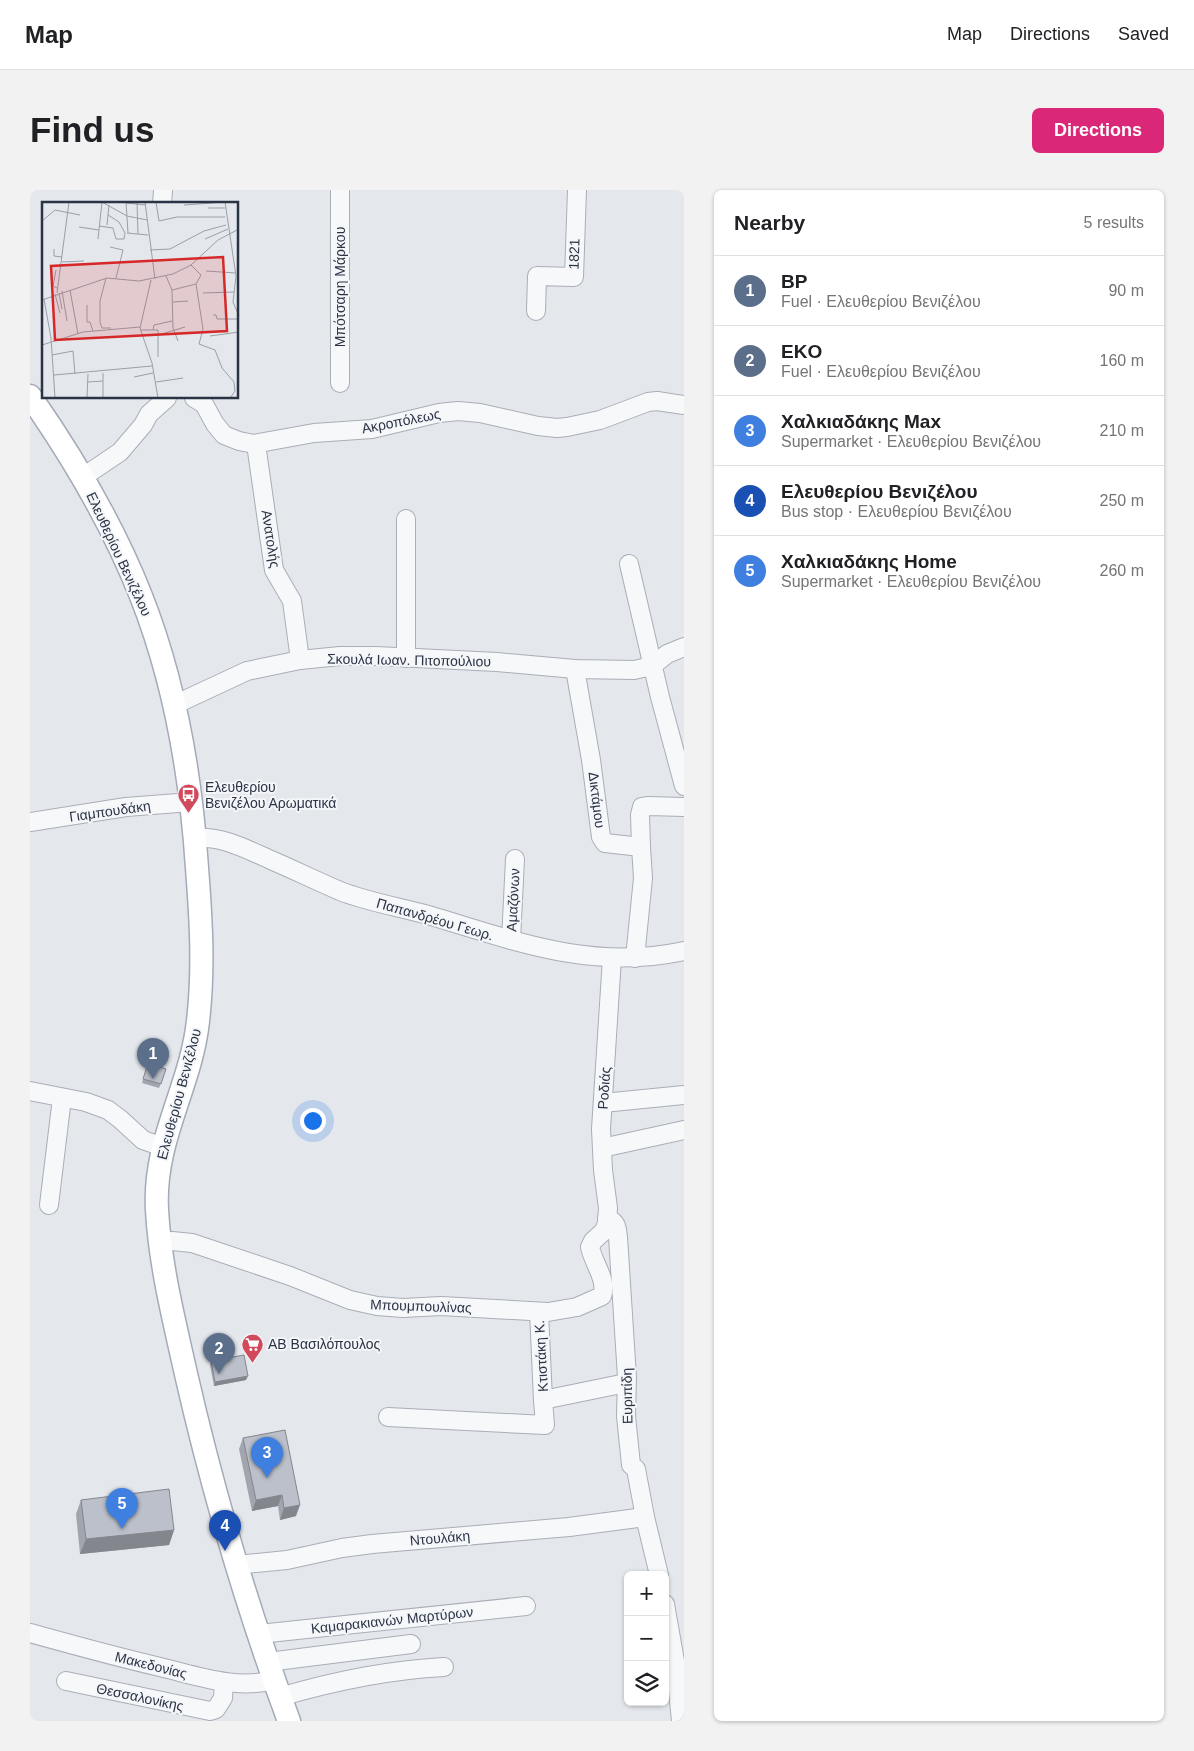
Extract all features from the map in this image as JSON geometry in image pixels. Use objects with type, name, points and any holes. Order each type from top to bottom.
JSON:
[{"type":"main road","name":"Ελευθερίου Βενιζέλου","points":[[30,396],[83,477],[120,549],[141,595],[158,645],[174,705],[191,802],[202,948],[199,1020],[192,1053],[163,1147],[157,1186],[157,1212],[170,1299],[198,1428],[236,1565],[289,1721]]},
{"type":"street","name":"Μπότσαρη Μάρκου","points":[[340,190],[340,383]]},
{"type":"street","name":"1821","points":[[536,311],[537,276],[574,277],[577,190]]},
{"type":"street","points":[[83,477],[120,452],[143,425],[149,414],[166,399]]},
{"type":"street","name":"Ακροπόλεως","points":[[196,399],[204,404],[215,424],[224,435],[239,441],[256,444],[314,434],[385,427],[439,413],[458,411],[480,413],[557,428],[591,423],[648,402],[657,401],[684,405]]},
{"type":"street","name":"Ανατολής","points":[[256,444],[274,570],[292,601],[300,660]]},
{"type":"street","points":[[406,519],[406,658]]},
{"type":"street","points":[[629,564],[652,666],[684,786]]},
{"type":"street","points":[[652,666],[667,654],[684,647]]},
{"type":"street","name":"Σκουλά Ιωαν. Πιτοπούλιου","points":[[174,705],[248,670],[300,660],[353,656],[488,662],[575,669],[634,670],[652,666]]},
{"type":"street","name":"Δικτάμου","points":[[575,669],[591,760],[601,836],[605,843],[641,847]]},
{"type":"street","name":"Γιαμπουδάκη","points":[[30,822],[126,807],[191,802]]},
{"type":"street","points":[[635,958],[643,878],[640,815],[642,807],[684,807]]},
{"type":"street","name":"Παπανδρέου Γεωρ.","points":[[195,838],[208,838],[229,842],[354,896],[561,952],[612,958],[635,958],[684,951]]},
{"type":"street","name":"Αμαζόνων","points":[[511,940],[514,859]]},
{"type":"street","name":"Ροδιάς","points":[[607,1218],[602,1148],[612,958]]},
{"type":"street","points":[[30,1091],[95,1105],[108,1110],[120,1118],[142,1140],[163,1147]]},
{"type":"street","points":[[603,1103],[684,1095]]},
{"type":"street","points":[[49,1205],[62,1098]]},
{"type":"street","points":[[602,1148],[684,1130]]},
{"type":"street","name":"Μπουμπουλίνας","points":[[161,1242],[192,1243],[290,1276],[334,1295],[365,1304],[403,1308],[441,1306],[539,1312],[577,1307],[602,1296],[604,1289],[602,1280],[590,1248],[593,1241],[604,1231],[607,1218]]},
{"type":"street","name":"Ευριπίδη","points":[[607,1218],[612,1220],[616,1226],[618,1238],[626,1416],[631,1465],[636,1469],[658,1571]]},
{"type":"street","name":"Κτιστάκη Κ.","points":[[388,1416],[545,1425],[539,1312]]},
{"type":"street","points":[[543,1400],[626,1383]]},
{"type":"street","name":"Ντουλάκη","points":[[236,1565],[294,1559],[342,1548],[372,1544],[569,1527],[645,1517]]},
{"type":"street","name":"Καμαρακιανών Μαρτύρων","points":[[259,1634],[526,1606]]},
{"type":"street","points":[[667,1616],[676,1661],[681,1721]]},
{"type":"street","name":"Μακεδονίας","points":[[30,1633],[224,1682],[254,1684],[274,1680]]},
{"type":"street","points":[[274,1680],[411,1644]]},
{"type":"street","points":[[274,1680],[312,1688],[375,1674],[409,1669],[444,1667]]},
{"type":"street","name":"Θεσσαλονίκης","points":[[66,1680],[210,1711],[216,1709],[223,1698],[224,1682]]},
{"type":"building","points":[[148,1063],[166,1069],[161,1084],[143,1079]]},
{"type":"building","points":[[244,1355],[248,1376],[215,1382],[211,1361]]},
{"type":"building","points":[[285,1430],[300,1505],[284,1508],[282,1495],[256,1500],[243,1438]]},
{"type":"building","points":[[169,1489],[174,1530],[86,1539],[81,1500]]},
{"type":"place","name":"Ελευθερίου Βενιζέλου Αρωματικά","points":[[189,814]]},
{"type":"place","name":"BP","points":[[153,1079]]},
{"type":"place","name":"ΑΒ Βασιλόπουλος","points":[[252,1363]]},
{"type":"place","name":"EKO","points":[[219,1374]]},
{"type":"place","name":"Χαλκιαδάκης Max","points":[[267,1478]]},
{"type":"place","name":"Χαλκιαδάκης Home","points":[[122,1529]]},
{"type":"place","name":"Ελευθερίου Βενιζέλου","points":[[225,1551]]}]
